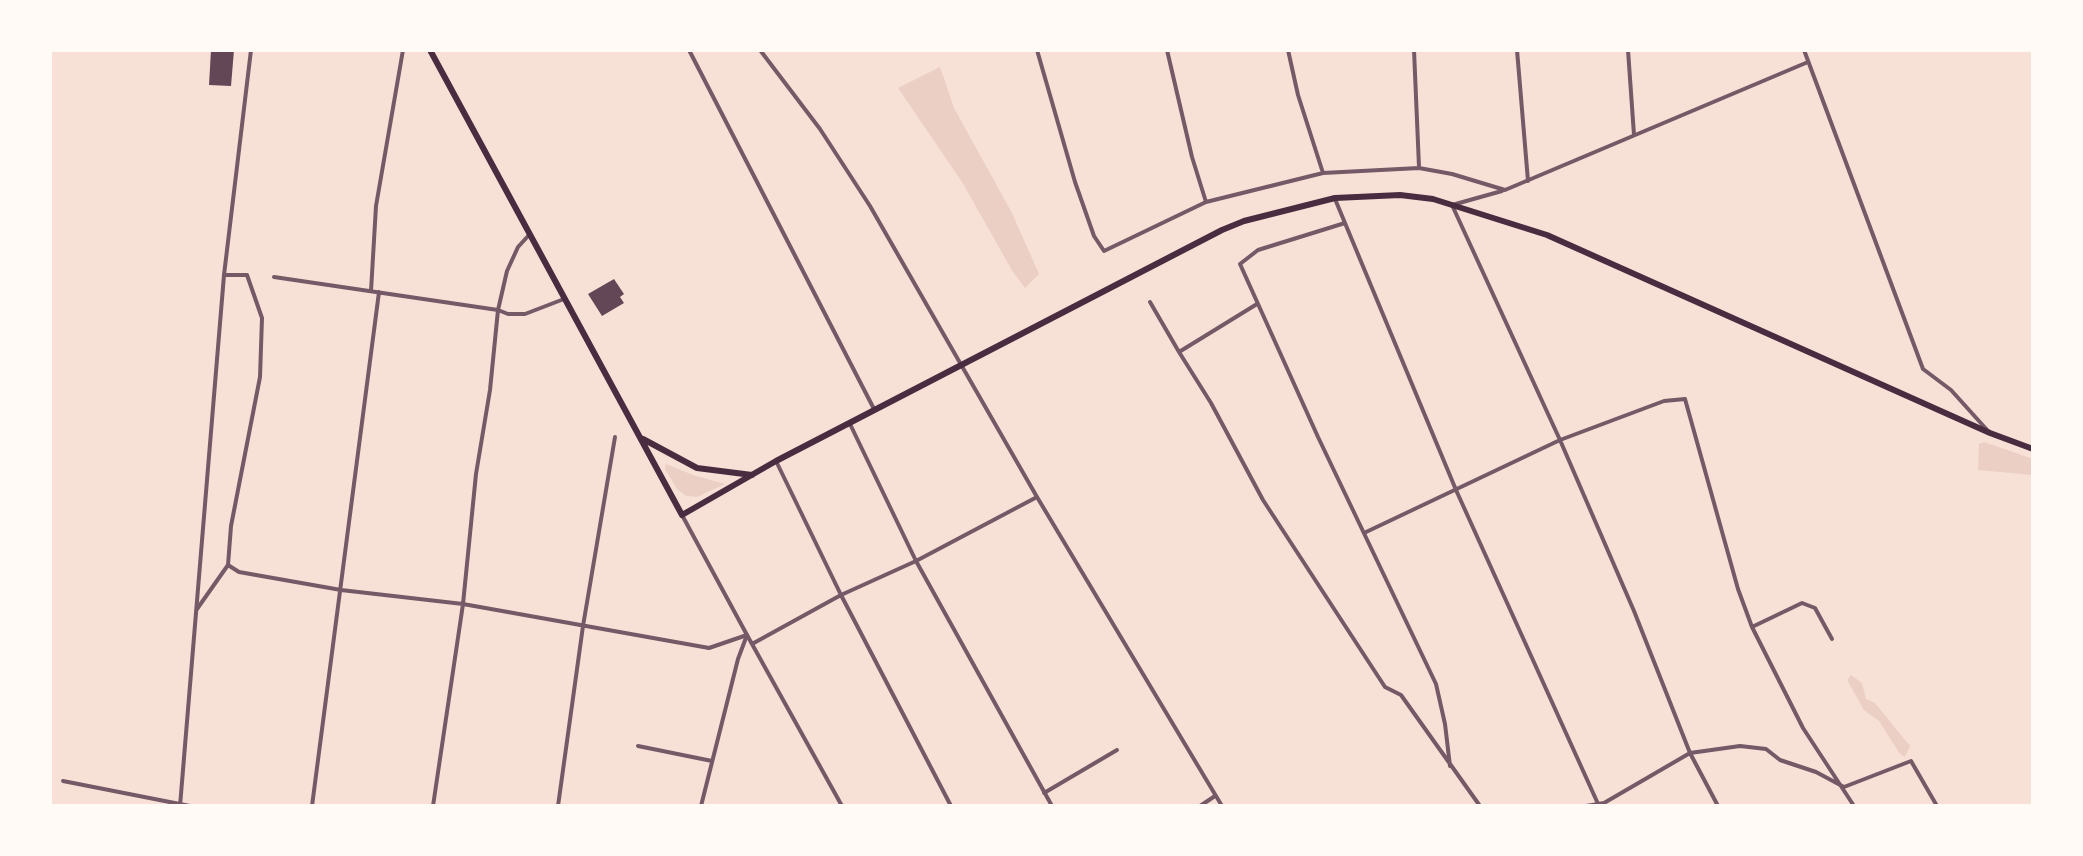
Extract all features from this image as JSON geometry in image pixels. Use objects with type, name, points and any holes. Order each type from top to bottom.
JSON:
[{"type":"main road","points":[[430,50],[682,515],[776,461],[1222,230],[1244,221],[1335,198],[1400,195],[1452,205],[1547,235],[1990,433],[2033,449]]},
{"type":"main road","points":[[640,437],[697,468],[752,475]]},
{"type":"street","points":[[180,805],[224,275],[251,50]]},
{"type":"street","points":[[371,291],[376,206],[403,50]]},
{"type":"street","points":[[689,50],[876,411]]},
{"type":"street","points":[[760,50],[820,129],[862,193],[1037,497],[1222,806]]},
{"type":"street","points":[[1037,50],[1075,182],[1094,236],[1104,251],[1206,202],[1323,173],[1419,168],[1505,190]]},
{"type":"street","points":[[1167,50],[1206,202]]},
{"type":"street","points":[[1288,50],[1298,95],[1323,173]]},
{"type":"street","points":[[1414,50],[1419,168]]},
{"type":"street","points":[[1517,50],[1528,181]]},
{"type":"street","points":[[1628,50],[1634,137]]},
{"type":"street","points":[[1804,50],[1923,369],[1951,390],[1990,433]]},
{"type":"street","points":[[1718,806],[1690,753],[1634,611],[1560,440],[1452,205],[1528,181],[1808,62]]},
{"type":"street","points":[[1335,198],[1456,490],[1598,805]]},
{"type":"street","points":[[1345,223],[1258,250],[1240,264],[1436,684],[1450,766]]},
{"type":"street","points":[[433,806],[463,604],[476,474],[490,390],[498,310],[507,271],[518,247],[529,235]]},
{"type":"street","points":[[197,609],[228,565],[231,526],[260,377],[262,318],[247,275],[224,275]]},
{"type":"street","points":[[274,277],[508,314],[525,314],[564,299]]},
{"type":"street","points":[[312,806],[379,292]]},
{"type":"street","points":[[1150,302],[1211,403],[1263,500],[1369,663],[1385,687],[1401,695],[1480,806]]},
{"type":"street","points":[[1179,352],[1257,304]]},
{"type":"street","points":[[1364,533],[1560,440],[1664,401],[1685,399],[1738,589],[1752,627],[1803,728],[1854,806]]},
{"type":"street","points":[[850,424],[916,561],[1052,806]]},
{"type":"street","points":[[558,806],[583,626],[615,437]]},
{"type":"street","points":[[776,461],[841,595],[951,806]]},
{"type":"street","points":[[752,644],[841,595],[916,561],[1037,497]]},
{"type":"street","points":[[682,515],[842,806]]},
{"type":"street","points":[[228,565],[239,572],[341,590],[463,604],[709,648],[747,635]]},
{"type":"street","points":[[1752,627],[1802,603],[1815,608],[1832,639]]},
{"type":"street","points":[[701,806],[738,659],[747,635]]},
{"type":"street","points":[[638,746],[712,761]]},
{"type":"street","points":[[1586,806],[1604,803],[1690,753],[1740,746],[1766,749],[1780,760],[1816,772],[1844,787],[1911,761],[1937,806]]},
{"type":"street","points":[[1044,793],[1117,750]]},
{"type":"street","points":[[63,781],[190,806]]},
{"type":"street","points":[[1200,806],[1215,796]]},
{"type":"shaded area","points":[[940,67],[954,108],[1012,213],[1039,274],[1025,288],[962,182],[898,88]]},
{"type":"shaded area","points":[[1984,442],[2033,459],[2033,475],[1978,470],[1979,444]]},
{"type":"shaded area","points":[[666,464],[725,484],[697,497],[686,496],[677,489],[665,469]]},
{"type":"shaded area","points":[[1851,675],[1862,683],[1866,699],[1875,703],[1910,746],[1905,757],[1879,721],[1864,710],[1847,680]]},
{"type":"building","points":[[211,50],[234,50],[231,86],[209,85]]},
{"type":"building","points":[[614,279],[624,294],[620,297],[624,303],[602,316],[588,294]]}]
